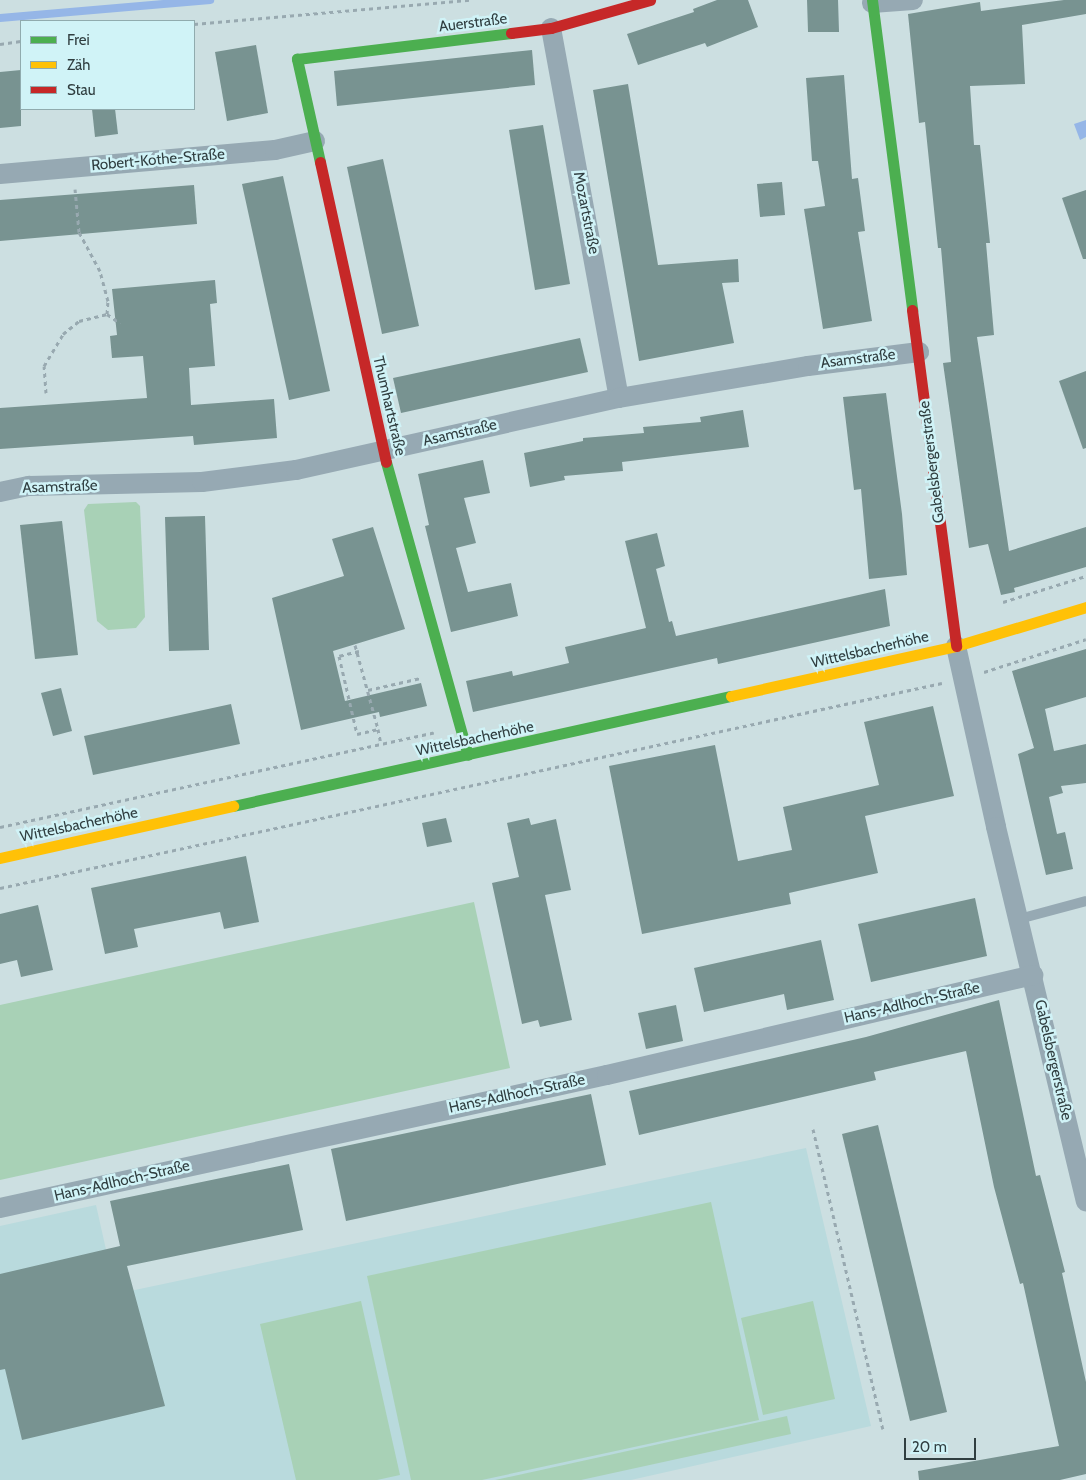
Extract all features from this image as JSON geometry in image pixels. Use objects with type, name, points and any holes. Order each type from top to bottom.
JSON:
[{"type":"street","name":"Auerstraße","points":[[296,59],[551,28],[650,0]]},
{"type":"street","points":[[872,1],[913,0]]},
{"type":"street","name":"Gabelsbergerstraße","points":[[872,1],[956,646],[1086,1201]]},
{"type":"street","name":"Mozartstraße","points":[[551,28],[619,398]]},
{"type":"street","name":"Thumhartstraße","points":[[296,59],[383,451],[468,756]]},
{"type":"street","name":"Robert-Kothe-Straße","points":[[0,174],[275,150],[315,141]]},
{"type":"street","name":"Asamstraße","points":[[0,492],[29,486],[202,482],[296,470],[619,398],[808,366],[918,352]]},
{"type":"street","name":"Wittelsbacherhöhe","points":[[0,858],[468,756],[956,646],[1086,607]]},
{"type":"street","name":"Hans-Adlhoch-Straße","points":[[0,1208],[607,1074],[1033,975]]},
{"type":"lane","points":[[1019,919],[1086,901]]},
{"type":"path","points":[[195,24],[470,0]]},
{"type":"path","points":[[0,44],[20,41]]},
{"type":"path","points":[[73,167],[79,232],[100,271],[108,301],[107,314]]},
{"type":"path","points":[[46,393],[44,366],[63,334],[79,321],[107,314],[120,323]]},
{"type":"path","points":[[996,605],[1086,576]]},
{"type":"path","points":[[0,888],[963,679],[1086,639]]},
{"type":"path","points":[[355,644],[359,652],[381,744]]},
{"type":"path","points":[[359,652],[339,656],[357,734],[378,729]]},
{"type":"path","points":[[368,690],[446,672]]},
{"type":"path","points":[[0,827],[461,727]]},
{"type":"path","points":[[813,1129],[883,1429]]},
{"type":"shaded area","points":[[806,1148],[871,1426],[631,1480],[0,1480],[0,1226],[96,1205],[116,1294]]},
{"type":"green space","points":[[136,502],[140,506],[145,617],[136,628],[108,630],[97,621],[84,510],[88,504]]},
{"type":"green space","points":[[474,902],[510,1068],[0,1180],[0,1005]]},
{"type":"green space","points":[[711,1202],[759,1420],[482,1480],[411,1480],[367,1276]]},
{"type":"green space","points":[[361,1301],[400,1475],[377,1480],[296,1480],[260,1324]]},
{"type":"green space","points":[[813,1301],[835,1399],[763,1415],[741,1318]]},
{"type":"green space","points":[[787,1416],[791,1434],[581,1480],[495,1480]]},
{"type":"water","points":[[1086,120],[1086,137],[1080,140],[1074,124]]},
{"type":"building","points":[[717,0],[748,0],[758,27],[707,47],[705,43],[638,65],[627,34],[694,12],[693,9]]},
{"type":"building","points":[[807,0],[838,0],[839,32],[808,32]]},
{"type":"building","points":[[1064,0],[1086,0],[1086,14],[1022,25],[1025,84],[970,86],[974,145],[980,145],[990,243],[986,243],[994,335],[977,337],[1009,551],[1086,527],[1086,567],[1014,588],[1015,592],[1001,595],[988,544],[969,548],[943,363],[951,362],[941,248],[938,248],[925,122],[919,123],[908,14],[980,2],[981,11]]},
{"type":"building","points":[[256,45],[268,113],[227,121],[215,52]]},
{"type":"building","points":[[532,50],[535,85],[337,106],[334,71]]},
{"type":"building","points":[[20,70],[21,126],[0,128],[0,72]]},
{"type":"building","points":[[844,75],[852,179],[858,178],[865,231],[858,232],[872,321],[823,329],[804,209],[825,206],[818,161],[812,161],[806,78]]},
{"type":"building","points":[[628,84],[658,265],[738,259],[739,282],[722,283],[734,343],[639,361],[593,90]]},
{"type":"building","points":[[92,110],[115,110],[118,134],[95,137]]},
{"type":"building","points":[[543,125],[570,284],[535,290],[509,130]]},
{"type":"building","points":[[383,159],[419,326],[382,334],[347,167]]},
{"type":"building","points":[[283,176],[330,391],[289,400],[242,184]]},
{"type":"building","points":[[782,182],[785,215],[760,217],[757,184]]},
{"type":"building","points":[[194,185],[197,224],[0,241],[0,200]]},
{"type":"building","points":[[1086,190],[1086,259],[1083,259],[1062,198]]},
{"type":"building","points":[[215,280],[217,303],[210,304],[215,366],[189,368],[191,405],[274,399],[277,438],[194,445],[193,436],[0,449],[0,408],[147,398],[143,356],[112,358],[110,336],[117,335],[112,289]]},
{"type":"building","points":[[580,338],[588,372],[401,413],[393,378]]},
{"type":"building","points":[[1086,371],[1086,448],[1083,449],[1059,381]]},
{"type":"building","points":[[886,393],[902,514],[907,575],[869,579],[861,489],[854,490],[843,397]]},
{"type":"building","points":[[743,410],[749,447],[622,462],[623,471],[564,476],[565,480],[530,487],[524,453],[583,441],[583,438],[644,433],[643,427],[701,422],[700,417]]},
{"type":"building","points":[[483,460],[490,493],[464,498],[476,543],[456,548],[468,592],[511,583],[518,616],[451,632],[425,526],[429,525],[418,474]]},
{"type":"building","points":[[205,516],[209,650],[169,651],[165,517]]},
{"type":"building","points":[[62,521],[78,655],[35,659],[20,525]]},
{"type":"building","points":[[373,527],[405,629],[333,651],[345,701],[421,683],[427,706],[380,717],[379,712],[301,730],[272,598],[344,576],[332,539]]},
{"type":"building","points":[[657,533],[665,566],[656,569],[669,622],[672,621],[676,636],[885,589],[890,626],[718,664],[717,658],[473,712],[466,681],[512,671],[513,676],[569,663],[565,647],[646,628],[625,541]]},
{"type":"building","points":[[1086,649],[1086,697],[1045,709],[1054,751],[1086,744],[1086,783],[1061,786],[1063,793],[1049,797],[1057,834],[1065,832],[1073,869],[1046,875],[1018,754],[1034,748],[1012,671]]},
{"type":"building","points":[[61,688],[72,731],[53,736],[41,693]]},
{"type":"building","points":[[231,704],[240,744],[93,775],[84,736]]},
{"type":"building","points":[[933,706],[954,796],[865,816],[878,873],[789,893],[791,904],[642,934],[609,766],[715,745],[738,861],[792,850],[783,807],[879,785],[864,722]]},
{"type":"building","points":[[446,818],[452,842],[427,847],[422,823]]},
{"type":"building","points":[[529,818],[531,825],[556,819],[571,890],[545,895],[572,1020],[540,1027],[538,1020],[522,1024],[492,883],[519,877],[507,823]]},
{"type":"building","points":[[246,856],[259,922],[224,929],[220,912],[134,929],[138,947],[105,954],[91,888]]},
{"type":"building","points":[[975,898],[987,956],[871,982],[858,924]]},
{"type":"building","points":[[38,905],[53,970],[21,977],[17,960],[0,964],[0,914]]},
{"type":"building","points":[[821,940],[834,1000],[787,1010],[784,994],[704,1012],[694,968]]},
{"type":"building","points":[[999,1000],[1036,1176],[1040,1175],[1065,1272],[1062,1273],[1086,1382],[1086,1474],[1060,1480],[919,1480],[918,1471],[1059,1446],[1023,1283],[1020,1284],[994,1187],[966,1051],[874,1072],[876,1080],[639,1135],[629,1091],[866,1037]]},
{"type":"building","points":[[676,1005],[683,1041],[646,1049],[638,1013]]},
{"type":"building","points":[[591,1094],[606,1165],[346,1221],[331,1149]]},
{"type":"building","points":[[878,1125],[947,1412],[910,1421],[842,1134]]},
{"type":"building","points":[[289,1164],[303,1230],[127,1266],[165,1406],[22,1440],[5,1369],[0,1370],[0,1274],[120,1246],[110,1201]]},
{"type":"waterway","points":[[0,18],[210,0]]},
{"type":"traffic: fast","points":[[872,0],[912,310]]},
{"type":"traffic: fast","points":[[320,162],[297,59],[511,33]]},
{"type":"traffic: fast","points":[[386,462],[468,755]]},
{"type":"traffic: fast","points":[[233,806],[731,696]]},
{"type":"traffic: slow","points":[[731,696],[956,646],[1086,607]]},
{"type":"traffic: slow","points":[[0,858],[233,806]]},
{"type":"traffic: jam","points":[[511,33],[551,28],[650,0]]},
{"type":"traffic: jam","points":[[320,162],[386,462]]},
{"type":"traffic: jam","points":[[912,310],[956,646]]}]
